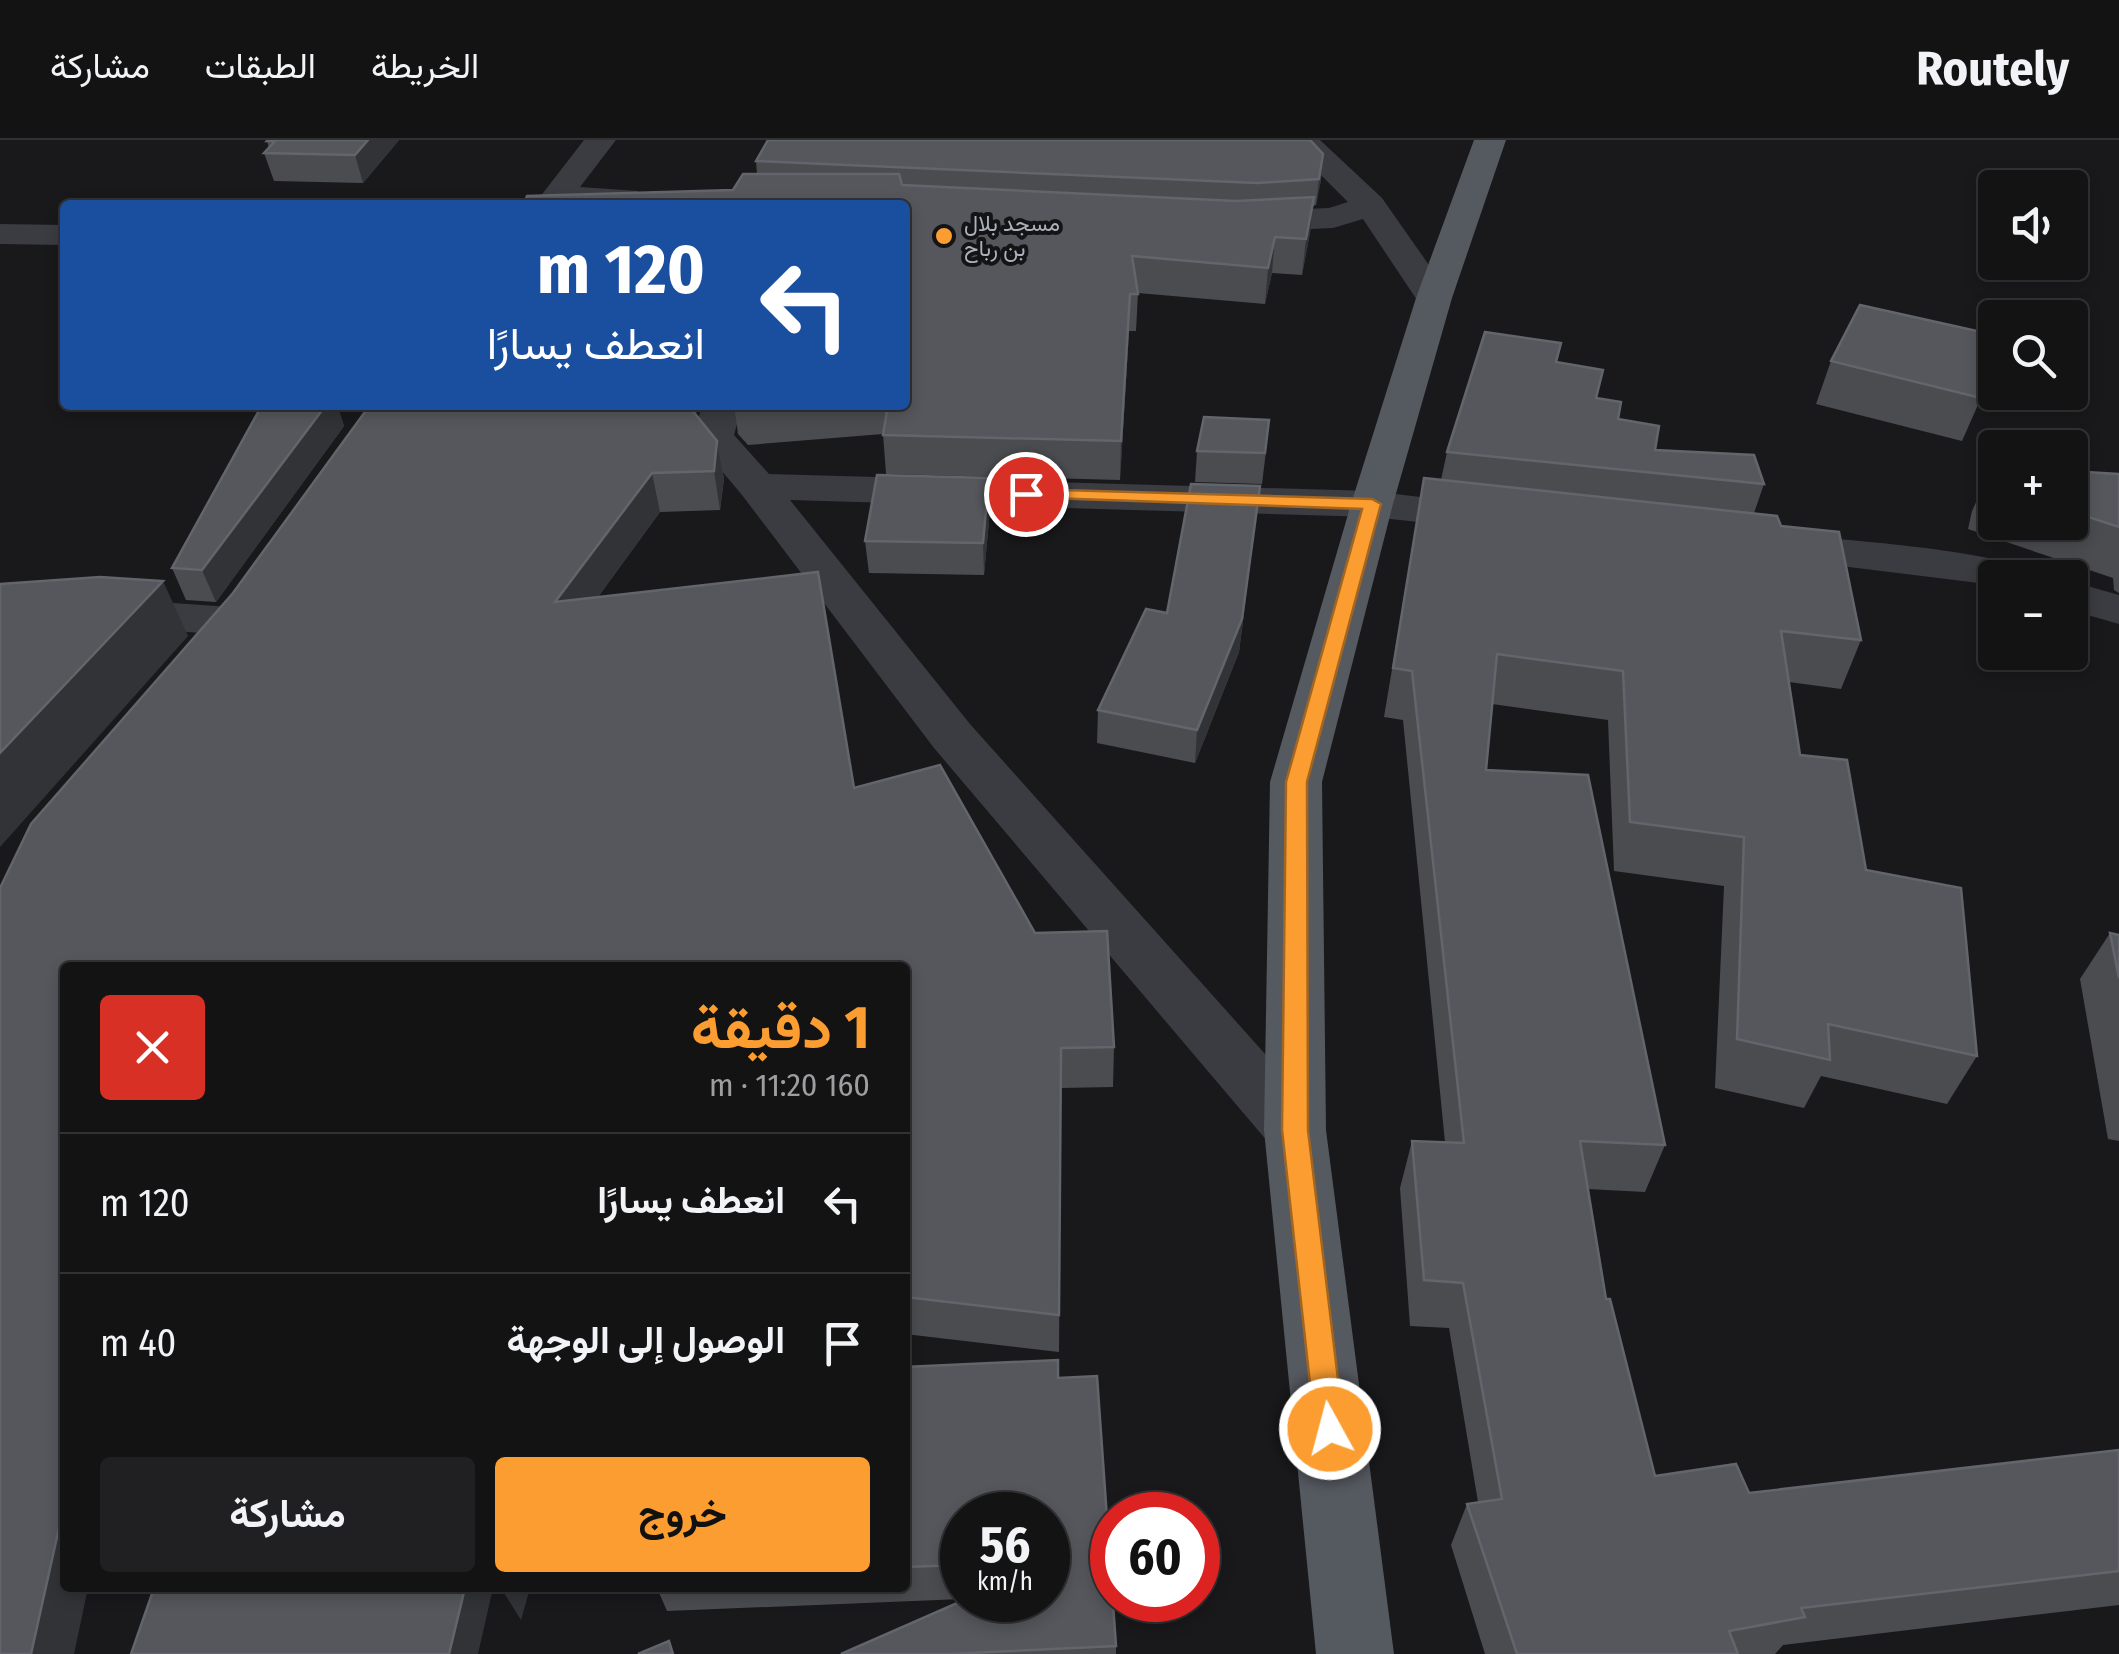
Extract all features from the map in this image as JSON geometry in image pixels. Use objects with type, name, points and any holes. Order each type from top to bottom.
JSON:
[{"type":"main road","points":[[1356,1654],[1295,1130],[1296,782],[1372,504],[1434,298],[1490,140]]},
{"type":"street","points":[[552,200],[600,140]]},
{"type":"street","points":[[1302,140],[1370,205],[1434,298]]},
{"type":"street","points":[[583,200],[648,198]]},
{"type":"street","points":[[1204,219],[1232,222],[1333,218],[1370,205]]},
{"type":"street","points":[[0,234],[60,234]]},
{"type":"street","points":[[721,410],[713,437],[757,486],[952,736],[1295,1130]]},
{"type":"street","points":[[757,486],[1372,504],[1528,520]]},
{"type":"street","points":[[1722,541],[1978,568]]},
{"type":"street","points":[[2088,600],[2119,610]]},
{"type":"street","points":[[0,612],[242,606],[192,666]]},
{"type":"building","points":[[268,140],[368,140],[355,155],[264,153],[275,141]]},
{"type":"building","points":[[768,140],[1310,140],[1323,154],[1319,179],[1257,183],[756,161]]},
{"type":"building","points":[[743,174],[899,174],[902,185],[1236,201],[1314,197],[1306,239],[1275,237],[1268,268],[1132,256],[1138,294],[1130,294],[1121,441],[883,435],[887,410],[910,410],[910,200],[526,200],[527,196],[733,190]]},
{"type":"building","points":[[1860,305],[1978,331],[1978,397],[1831,361]]},
{"type":"building","points":[[1485,332],[1561,343],[1556,362],[1603,370],[1596,398],[1621,402],[1618,419],[1659,426],[1655,450],[1754,455],[1764,484],[1447,452]]},
{"type":"building","points":[[259,410],[322,410],[202,570],[172,568]]},
{"type":"building","points":[[366,410],[692,410],[717,441],[714,471],[652,473],[555,602],[818,572],[854,788],[940,765],[1035,933],[1107,931],[1114,1047],[1061,1048],[1059,1315],[910,1298],[910,962],[60,962],[60,1524],[31,1654],[0,1654],[0,888],[31,824],[233,593]]},
{"type":"building","points":[[1204,417],[1269,420],[1265,453],[1197,451]]},
{"type":"building","points":[[2088,472],[2119,474],[2119,527],[2088,517]]},
{"type":"building","points":[[877,475],[989,478],[983,543],[865,541]]},
{"type":"building","points":[[1424,478],[1777,516],[1781,526],[1839,532],[1861,640],[1781,631],[1800,755],[1847,760],[1866,870],[1961,888],[1977,1056],[1828,1024],[1830,1060],[1737,1039],[1744,837],[1630,822],[1623,671],[1497,654],[1486,770],[1588,775],[1665,1145],[1580,1141],[1606,1299],[1610,1299],[1655,1476],[1736,1464],[1749,1493],[2119,1450],[2119,1571],[1801,1608],[1805,1617],[1729,1631],[1738,1654],[1517,1654],[1467,1504],[1502,1499],[1463,1283],[1424,1280],[1412,1141],[1464,1143],[1412,671],[1393,668]]},
{"type":"building","points":[[1191,484],[1260,486],[1242,619],[1197,730],[1098,710],[1146,609],[1167,613]]},
{"type":"building","points":[[100,577],[163,581],[0,753],[0,584]]},
{"type":"building","points":[[2110,933],[2119,935],[2119,978]]},
{"type":"building","points":[[1058,1360],[1058,1378],[1097,1376],[1105,1492],[1090,1492],[1090,1622],[1114,1622],[1116,1646],[950,1654],[841,1654],[940,1611],[940,1622],[1070,1622],[1070,1492],[940,1492],[940,1566],[910,1567],[910,1367]]},
{"type":"building","points":[[153,1592],[464,1592],[449,1654],[131,1654]]},
{"type":"building","points":[[669,1641],[673,1654],[638,1654]]},
{"type":"place","name":"مسجد بلال بن رباح","points":[[944,236]]},
{"type":"route","points":[[1026,494],[1372,504],[1296,782],[1295,1130],[1330,1429]]}]
